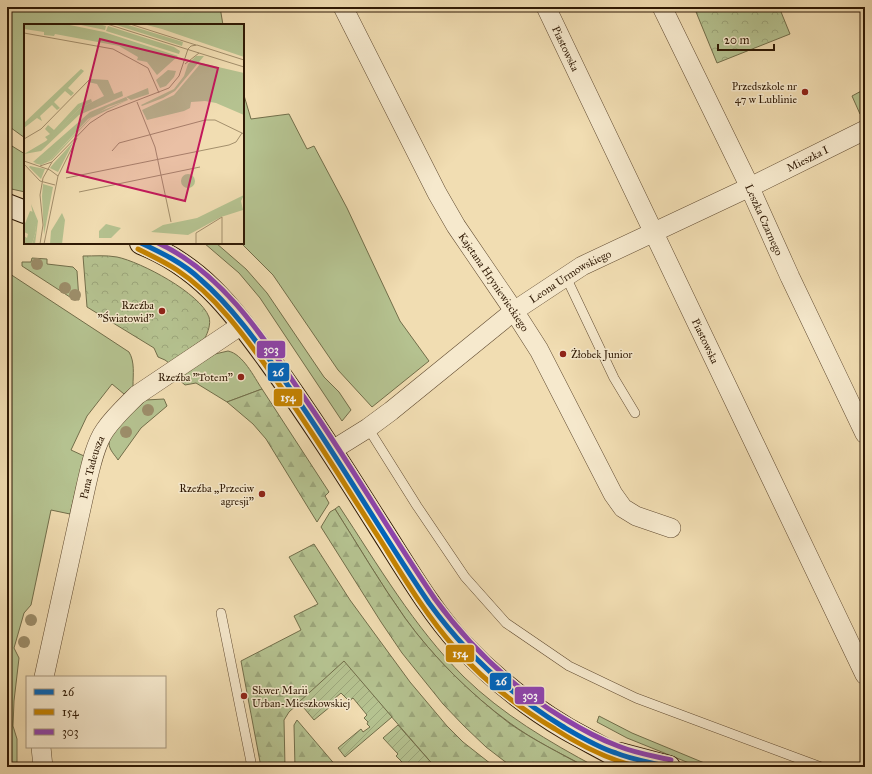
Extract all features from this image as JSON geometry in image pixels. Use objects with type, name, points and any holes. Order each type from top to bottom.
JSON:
[{"type":"main road","points":[[7,205],[24,212]]},
{"type":"main road","points":[[7,222],[24,223]]},
{"type":"main road","points":[[143,244],[195,273],[214,291],[243,324],[288,386],[428,602],[461,644],[508,688],[535,708],[635,767]]},
{"type":"main road","points":[[611,752],[669,767]]},
{"type":"street","name":"Kajetana Hryniewieckiego","points":[[343,7],[437,192],[456,226],[514,311],[538,350],[613,494],[623,508],[636,516],[671,528]]},
{"type":"street","name":"Piastowska","points":[[546,7],[865,675]]},
{"type":"street","name":"Leszka Czarnego","points":[[662,7],[750,187],[790,277],[865,434]]},
{"type":"street","name":"Mieszka I","points":[[750,187],[865,130]]},
{"type":"street","name":"Leona Urmowskiego","points":[[331,451],[368,428],[391,411],[514,311],[582,266],[750,187]]},
{"type":"street","name":"Pana Tadeusza","points":[[44,676],[93,455],[104,431],[137,395],[243,324]]},
{"type":"street","points":[[42,748],[43,767]]},
{"type":"lane","points":[[566,277],[614,378],[635,413]]},
{"type":"lane","points":[[368,428],[417,506],[465,577],[506,623],[569,666],[636,698],[821,767]]},
{"type":"lane","points":[[221,613],[252,767]]},
{"type":"green space","points":[[7,7],[220,7],[223,24],[24,24],[24,137],[7,125]]},
{"type":"green space","points":[[694,7],[779,7],[790,34],[717,63]]},
{"type":"green space","points":[[865,89],[865,116],[863,117],[860,114],[852,96]]},
{"type":"green space","points":[[244,95],[251,119],[289,114],[307,149],[314,146],[347,208],[400,321],[429,361],[372,407],[338,370],[273,275],[242,244],[244,244]]},
{"type":"green space","points":[[7,143],[24,153],[24,192],[7,188]]},
{"type":"green space","points":[[205,244],[217,244],[246,269],[267,293],[324,377],[339,392],[351,410],[342,421],[260,298],[239,273]]},
{"type":"green space","points":[[83,256],[117,257],[140,265],[169,280],[194,298],[209,317],[210,320],[208,331],[205,338],[169,363],[158,357],[154,348],[87,307]]},
{"type":"green space","points":[[32,258],[47,259],[47,264],[73,267],[77,271],[79,300],[73,299],[22,266],[22,262],[31,262]]},
{"type":"green space","points":[[7,272],[129,352],[133,368],[133,386],[124,394],[112,384],[87,416],[71,450],[84,456],[70,514],[51,510],[31,605],[24,613],[14,648],[19,658],[14,701],[13,726],[17,739],[17,767],[7,767]]},
{"type":"green space","points":[[228,351],[243,361],[252,372],[262,389],[227,402],[196,383],[185,385],[177,378],[215,354]]},
{"type":"green space","points":[[262,389],[329,492],[325,496],[329,503],[317,522],[266,439],[253,424],[227,402]]},
{"type":"green space","points":[[164,399],[167,406],[141,428],[118,460],[111,450],[109,443],[110,438],[118,426],[146,400]]},
{"type":"green space","points":[[339,506],[397,595],[446,658],[464,677],[510,715],[561,748],[596,767],[586,767],[528,735],[495,712],[453,675],[416,633],[396,605],[335,509]]},
{"type":"green space","points":[[335,509],[405,618],[440,661],[481,700],[509,723],[537,741],[585,767],[512,767],[486,747],[464,726],[443,704],[402,653],[321,527],[330,512]]},
{"type":"green space","points":[[314,544],[350,600],[410,682],[447,726],[463,742],[491,764],[492,767],[435,767],[344,662],[289,712],[284,720],[285,767],[261,767],[241,661],[301,630],[294,616],[318,604],[289,557]]},
{"type":"green space","points":[[344,661],[392,717],[345,757],[338,748],[361,729],[363,732],[370,727],[364,718],[367,715],[353,698],[349,701],[341,693],[334,699],[336,702],[314,720],[299,702]]},
{"type":"green space","points":[[599,716],[632,733],[714,767],[699,767],[627,738],[597,722]]},
{"type":"green space","points":[[297,720],[337,767],[295,767],[294,725]]},
{"type":"green space","points":[[398,725],[435,767],[415,767],[413,765],[407,767],[396,756],[398,754],[383,738]]},
{"type":"transit line","name":"26","points":[[143,244],[187,268],[212,290],[244,325],[301,405],[429,603],[443,622],[473,656],[506,686],[562,726],[602,748],[635,759],[669,767]]},
{"type":"transit line","name":"303","points":[[160,244],[181,255],[201,270],[221,288],[255,327],[317,416],[435,599],[448,617],[477,650],[526,693],[544,706],[590,734],[624,748],[671,760]]},
{"type":"transit line","name":"154","points":[[138,249],[168,264],[192,281],[219,306],[243,335],[303,420],[425,609],[444,635],[466,660],[489,682],[541,721],[585,747],[639,767]]},
{"type":"place","name":"Przedszkole nr 47 w Lublinie","points":[[805,92]]},
{"type":"place","name":"Rzeźba \"Światowid”","points":[[162,311]]},
{"type":"place","name":"Żłobek Junior","points":[[563,354]]},
{"type":"place","name":"Rzeźba \"Totem\"","points":[[241,377]]},
{"type":"place","name":"Rzeźba „Przeciw agresji\"","points":[[262,494]]},
{"type":"place","name":"Skwer Marii Urban-Mieszkowskiej","points":[[244,696]]}]
